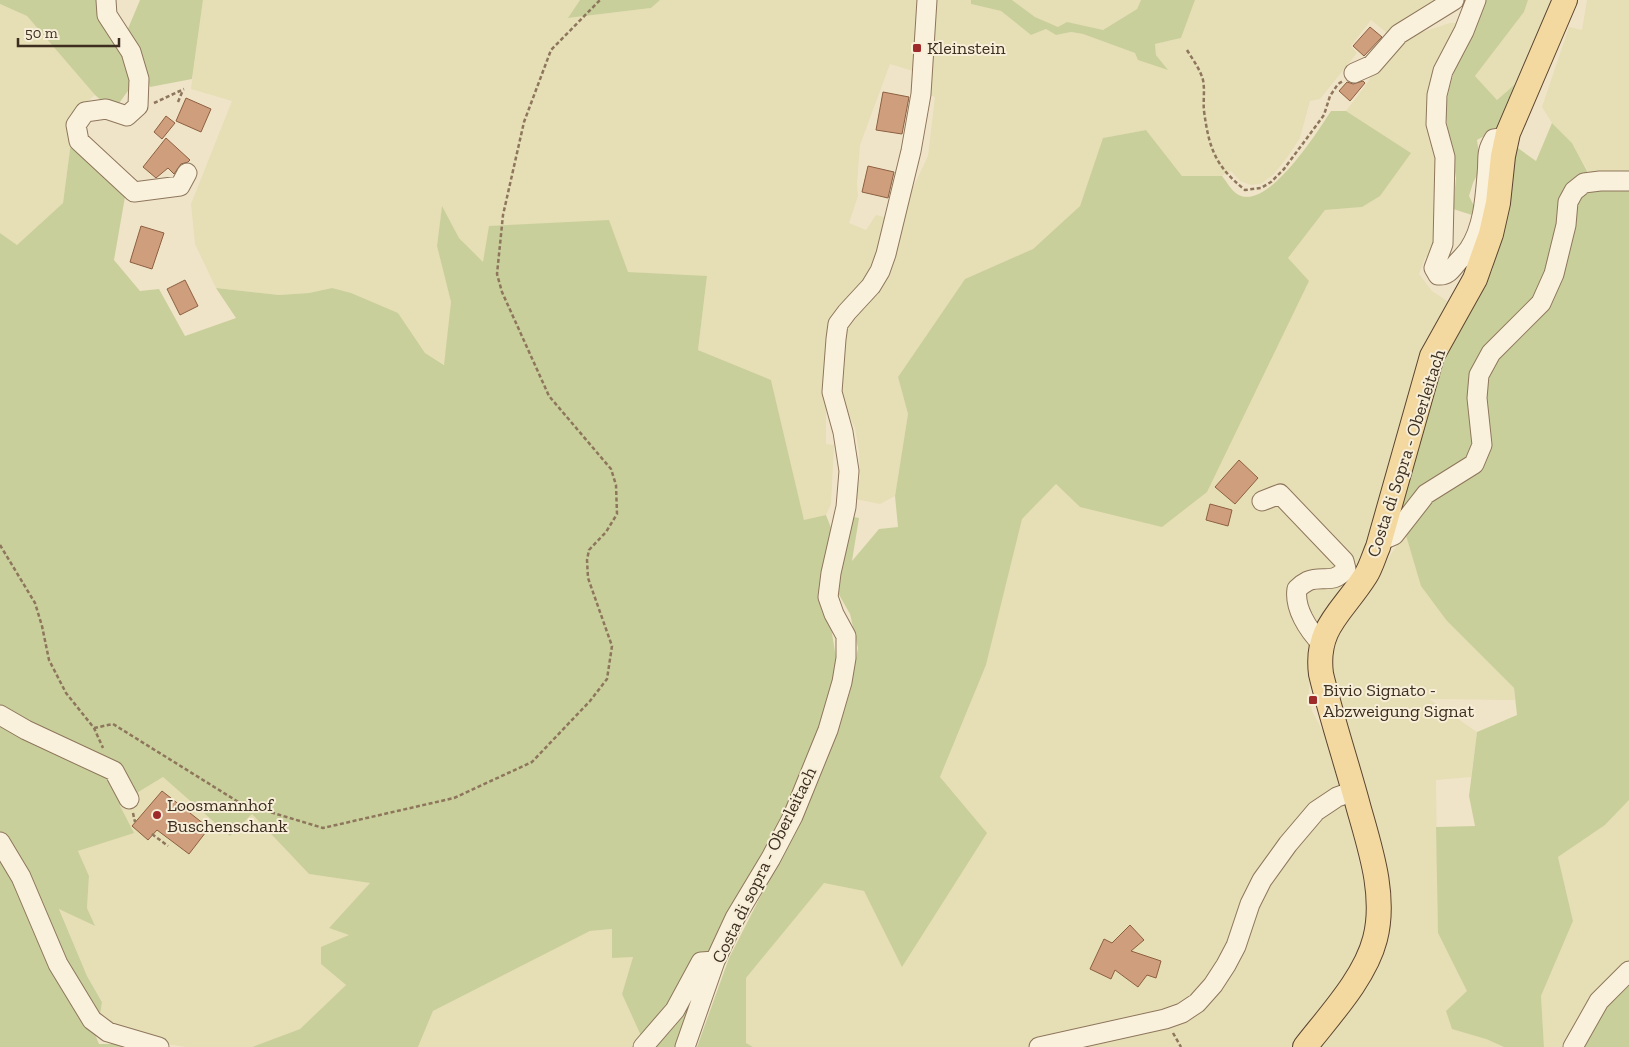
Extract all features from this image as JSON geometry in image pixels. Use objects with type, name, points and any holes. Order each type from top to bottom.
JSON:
[{"type":"main road","name":"Costa di Sopra - Oberleitach","points":[[1305,1047],[1352,986],[1366,963],[1375,940],[1379,919],[1379,898],[1369,845],[1321,674],[1319,658],[1322,644],[1327,630],[1366,574],[1380,541],[1432,356],[1475,279],[1491,234],[1498,203],[1507,137],[1565,0]]},
{"type":"street","points":[[106,0],[107,15],[131,52],[139,79],[138,106],[127,116],[106,109],[85,112],[76,125],[79,141],[134,192],[180,186],[187,174]]},
{"type":"street","name":"Costa di sopra - Oberleitach","points":[[685,1047],[716,961],[735,918],[771,858],[792,816],[828,730],[842,682],[846,658],[846,636],[828,598],[831,573],[846,507],[849,471],[844,432],[832,392],[836,339],[838,324],[871,286],[880,271],[886,254],[911,151],[920,94],[927,0]]},
{"type":"street","points":[[1354,73],[1372,65],[1399,34],[1454,0]]},
{"type":"street","points":[[1476,0],[1464,32],[1443,71],[1436,96],[1436,124],[1445,157],[1443,244],[1434,268],[1438,275],[1443,275],[1450,271],[1469,249],[1479,228],[1484,204],[1488,163],[1487,150],[1494,138],[1507,137]]},
{"type":"street","points":[[1380,541],[1394,535],[1426,494],[1474,464],[1482,445],[1477,398],[1479,375],[1491,353],[1541,303],[1554,274],[1566,225],[1568,202],[1574,191],[1584,184],[1600,181],[1629,181]]},
{"type":"street","points":[[1262,501],[1280,494],[1344,561],[1346,569],[1340,576],[1329,580],[1309,581],[1297,588],[1296,598],[1301,612],[1312,634],[1322,644]]},
{"type":"street","points":[[0,715],[26,730],[114,771],[129,799]]},
{"type":"street","points":[[1039,1047],[1165,1019],[1182,1013],[1197,1003],[1213,985],[1226,965],[1236,946],[1250,904],[1262,880],[1288,844],[1316,811],[1337,797],[1354,791]]},
{"type":"street","points":[[0,842],[21,877],[58,964],[92,1020],[108,1032],[159,1047]]},
{"type":"street","points":[[643,1047],[675,1010],[701,962],[716,961]]},
{"type":"street","points":[[1574,1047],[1599,1001],[1629,971]]},
{"type":"path","points":[[0,545],[35,603],[49,660],[66,692],[94,728],[113,724],[240,803],[323,828],[454,798],[532,762],[590,701],[607,678],[612,646],[588,578],[587,560],[589,550],[606,532],[616,514],[616,485],[611,469],[549,396],[502,292],[497,274],[503,215],[524,122],[551,50],[600,0]]},
{"type":"path","points":[[1187,50],[1199,70],[1204,83],[1204,110],[1211,148],[1216,159],[1245,190],[1261,188],[1271,182],[1284,169],[1324,115],[1330,96],[1338,84],[1354,73]]},
{"type":"path","points":[[149,106],[184,89],[178,102]]},
{"type":"path","points":[[152,834],[168,846]]},
{"type":"shaded area","points":[[203,0],[580,0],[569,18],[651,8],[660,0],[919,0],[913,71],[890,64],[860,145],[858,196],[849,223],[866,230],[876,215],[888,218],[878,259],[854,297],[826,394],[826,444],[834,445],[831,504],[826,515],[804,521],[771,380],[698,350],[707,277],[483,263],[459,238],[442,207],[437,246],[451,302],[445,365],[425,353],[398,313],[332,288],[309,293],[279,295],[216,288],[195,244],[191,204],[232,101],[191,89]]},
{"type":"shaded area","points":[[932,0],[971,0],[971,4],[1001,11],[1031,35],[1046,29],[1056,35],[1071,32],[1083,34],[1135,53],[1167,69],[1156,55],[1155,44],[1181,38],[1195,0],[1448,0],[1392,37],[1371,20],[1351,46],[1357,53],[1320,99],[1310,101],[1300,138],[1289,155],[1274,174],[1261,184],[1251,185],[1240,181],[1231,171],[1222,176],[1182,176],[1146,130],[1104,138],[1080,206],[1033,249],[965,279],[898,377],[908,414],[895,496],[880,504],[855,499],[860,477],[859,452],[855,428],[838,391],[842,336],[928,156],[935,97],[922,92]]},
{"type":"shaded area","points":[[1012,0],[1141,0],[1137,9],[1103,30],[1059,28],[1035,17]]},
{"type":"shaded area","points":[[1528,0],[1554,0],[1522,78],[1497,100],[1475,76],[1524,12]]},
{"type":"shaded area","points":[[1587,0],[1629,0],[1629,176],[1590,175],[1572,143],[1552,123],[1542,107],[1569,27],[1582,30]]},
{"type":"shaded area","points":[[0,4],[27,16],[95,95],[75,112],[63,203],[17,245],[0,233]]},
{"type":"shaded area","points":[[1450,23],[1462,23],[1436,76],[1426,126],[1441,158],[1440,246],[1425,258],[1419,274],[1432,291],[1453,305],[1362,564],[1310,677],[1309,693],[1312,711],[1328,741],[1348,813],[1366,892],[1367,917],[1362,943],[1350,969],[1296,1047],[753,1047],[746,1043],[746,978],[824,882],[864,891],[903,966],[940,777],[986,665],[1021,519],[1056,484],[1080,507],[1288,258],[1325,210],[1362,207],[1411,153],[1346,111],[1368,82],[1375,68],[1404,38]]},
{"type":"shaded area","points":[[1406,532],[1447,621],[1514,688],[1515,700],[1429,699],[1477,732],[1471,777],[1436,780],[1438,933],[1468,991],[1486,1039],[1504,1047],[1317,1047],[1372,974],[1386,944],[1389,917],[1329,672],[1333,640]]},
{"type":"shaded area","points":[[163,777],[230,836],[252,814],[309,874],[370,883],[329,928],[350,935],[321,964],[346,985],[300,1029],[252,1047],[186,1047],[152,1042],[99,1022],[102,1001],[87,976],[59,908],[94,926],[87,908],[89,876],[78,851],[133,833],[119,806]]},
{"type":"shaded area","points":[[1629,800],[1629,986],[1609,997],[1569,1047],[1544,1047],[1541,996],[1573,921],[1558,857],[1605,825]]},
{"type":"shaded area","points":[[613,929],[633,957],[622,994],[642,1038],[633,1047],[418,1047],[433,1011],[590,931]]},
{"type":"green space","points":[[0,0],[102,0],[133,84],[117,106],[103,102],[95,95],[27,16],[0,4]]},
{"type":"green space","points":[[140,0],[203,0],[192,79],[150,87],[136,48],[127,31]]},
{"type":"green space","points":[[580,0],[660,0],[651,8],[568,18]]},
{"type":"green space","points":[[971,0],[1012,0],[1035,17],[1058,27],[1067,22],[1103,30],[1137,9],[1141,0],[1195,0],[1181,38],[1155,44],[1156,55],[1168,70],[1138,60],[1135,53],[1083,34],[1071,32],[1056,35],[1046,29],[1031,35],[1001,11],[971,4]]},
{"type":"green space","points":[[1481,0],[1528,0],[1524,12],[1475,76],[1497,100],[1522,78],[1497,129],[1477,140],[1481,167],[1469,196],[1475,208],[1472,215],[1453,209],[1456,178],[1445,111],[1460,51]]},
{"type":"green space","points":[[1331,111],[1346,111],[1411,153],[1380,196],[1362,207],[1325,210],[1288,258],[1309,281],[1207,492],[1162,527],[1080,507],[1056,484],[1022,519],[986,665],[940,777],[987,833],[902,967],[864,891],[824,883],[746,978],[746,1043],[753,1047],[697,1047],[729,958],[803,813],[836,736],[850,692],[858,648],[850,614],[838,593],[839,575],[854,517],[859,518],[852,561],[879,529],[898,527],[895,496],[908,414],[898,377],[965,279],[1033,249],[1080,206],[1103,138],[1146,130],[1182,176],[1222,176],[1237,194],[1249,197],[1262,192],[1276,182],[1290,168],[1315,136]]},
{"type":"green space","points":[[1552,123],[1572,143],[1595,186],[1629,181],[1629,800],[1605,825],[1558,857],[1573,921],[1541,996],[1544,1047],[1504,1047],[1486,1039],[1452,1029],[1446,1011],[1467,991],[1438,933],[1436,827],[1475,826],[1469,796],[1477,732],[1517,715],[1514,688],[1447,621],[1421,586],[1400,515],[1437,376],[1453,338],[1492,271],[1509,205],[1515,146],[1536,161]]},
{"type":"green space","points":[[71,142],[125,197],[114,260],[140,291],[159,289],[185,336],[236,318],[216,288],[279,295],[309,293],[332,288],[351,293],[398,313],[425,353],[444,365],[451,302],[437,246],[442,206],[459,238],[483,262],[489,226],[609,220],[628,272],[707,276],[698,350],[771,380],[804,520],[826,515],[833,533],[831,627],[836,658],[833,684],[815,744],[778,829],[712,952],[642,1038],[622,994],[633,957],[612,958],[612,929],[590,931],[433,1011],[418,1047],[252,1047],[300,1029],[346,985],[321,964],[321,947],[349,935],[329,928],[370,883],[309,874],[252,814],[230,836],[163,777],[120,806],[134,833],[78,851],[89,876],[87,908],[95,926],[59,909],[87,976],[102,1002],[99,1022],[0,836],[0,233],[17,245],[63,203]]},
{"type":"green space","points":[[0,850],[90,1022],[99,1044],[118,1044],[136,1047],[0,1047]]},
{"type":"green space","points":[[702,972],[679,1047],[649,1047]]},
{"type":"green space","points":[[1629,986],[1629,1047],[1569,1047],[1609,997]]},
{"type":"building","points":[[1370,27],[1382,37],[1364,56],[1353,46]]},
{"type":"building","points":[[1363,81],[1365,83],[1350,101],[1339,91],[1347,82],[1353,84]]},
{"type":"building","points":[[883,92],[909,97],[902,134],[876,130]]},
{"type":"building","points":[[186,98],[211,109],[201,132],[176,121]]},
{"type":"building","points":[[166,116],[175,123],[162,139],[154,132]]},
{"type":"building","points":[[166,138],[190,160],[181,164],[174,174],[168,168],[156,178],[143,167]]},
{"type":"building","points":[[868,166],[894,172],[888,198],[862,192]]},
{"type":"building","points":[[141,226],[164,233],[152,269],[130,262]]},
{"type":"building","points":[[185,280],[198,306],[180,315],[167,289]]},
{"type":"building","points":[[1239,460],[1258,478],[1235,504],[1215,487]]},
{"type":"building","points":[[1210,504],[1232,510],[1228,526],[1206,520]]},
{"type":"building","points":[[162,791],[209,828],[189,854],[157,830],[148,840],[132,826]]},
{"type":"building","points":[[1130,925],[1144,940],[1131,951],[1161,961],[1156,978],[1147,975],[1138,987],[1115,970],[1111,979],[1090,969],[1104,939],[1112,943]]},
{"type":"place","name":"Kleinstein","points":[[917,48]]},
{"type":"place","name":"Bivio Signato - Abzweigung Signat","points":[[1313,700]]},
{"type":"place","name":"Loosmannhof Buschenschank","points":[[157,815]]}]
